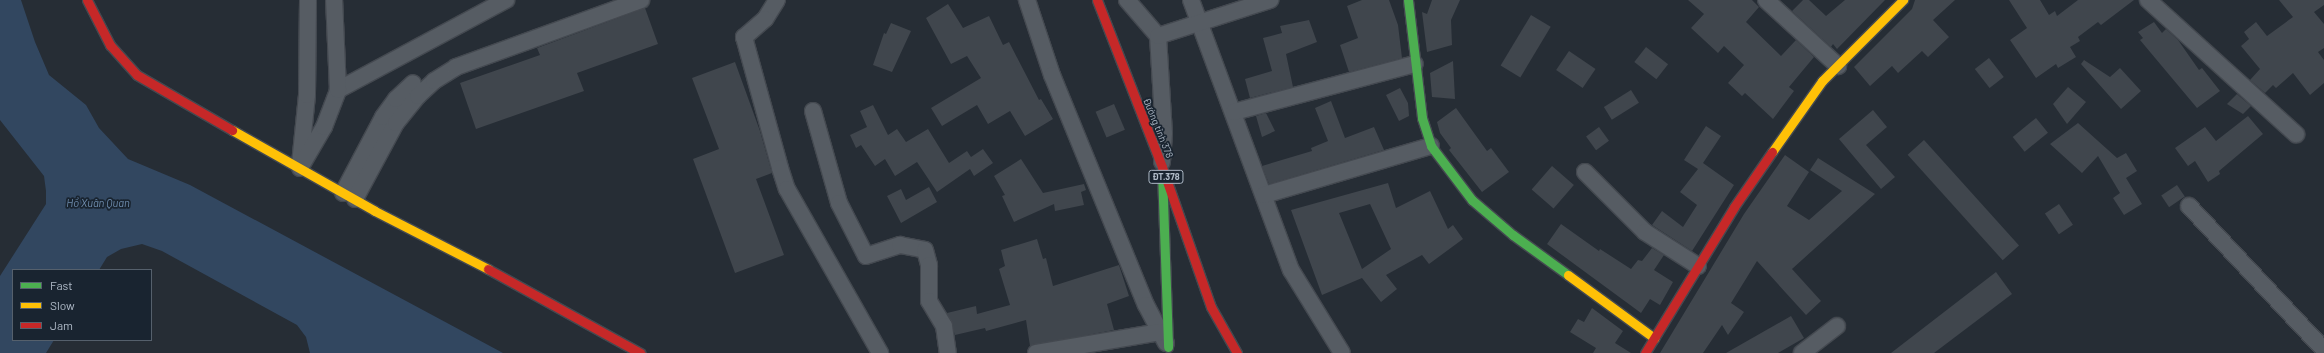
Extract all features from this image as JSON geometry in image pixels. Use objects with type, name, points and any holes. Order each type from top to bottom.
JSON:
[{"type":"street","points":[[87,0],[110,45],[137,75],[349,196],[529,291],[640,353]]},
{"type":"street","points":[[300,168],[308,95],[308,0]]},
{"type":"street","points":[[300,168],[324,127],[338,90],[334,0]]},
{"type":"street","points":[[338,90],[506,0]]},
{"type":"street","points":[[349,196],[396,123],[434,81],[456,67],[641,0]]},
{"type":"street","points":[[777,0],[765,19],[744,37],[780,168],[787,189],[880,353]]},
{"type":"street","points":[[1027,0],[1052,75],[1146,305],[1170,350]]},
{"type":"street","name":"Đường tỉnh 378","points":[[1096,0],[1162,167],[1211,307],[1237,353]]},
{"type":"street","points":[[1126,0],[1158,36],[1164,133],[1162,167],[1163,255],[1170,350]]},
{"type":"street","points":[[1192,0],[1291,270],[1342,353]]},
{"type":"street","points":[[1158,36],[1199,21],[1270,0]]},
{"type":"street","points":[[1408,0],[1422,118],[1432,146],[1472,200],[1654,338]]},
{"type":"street","points":[[1766,0],[1838,66]]},
{"type":"street","points":[[1645,353],[1743,194],[1822,81],[1903,0]]},
{"type":"street","points":[[2148,0],[2296,134]]},
{"type":"street","points":[[1234,112],[1415,64]]},
{"type":"street","points":[[349,196],[383,117],[396,99],[412,83]]},
{"type":"street","points":[[813,111],[839,203],[866,256],[900,245],[924,250],[929,265],[929,301],[944,326],[948,353]]},
{"type":"street","points":[[1264,195],[1432,146]]},
{"type":"street","points":[[1586,172],[1645,232],[1698,266]]},
{"type":"street","points":[[2189,206],[2324,350]]},
{"type":"street","points":[[1802,353],[1837,326]]},
{"type":"street","points":[[1036,353],[1160,332]]},
{"type":"water","name":"Hồ Xuân Quan","points":[[0,0],[21,0],[35,42],[49,75],[86,105],[99,128],[128,159],[190,185],[503,353],[310,353],[306,337],[297,325],[162,251],[142,244],[121,249],[107,257],[100,269],[12,269],[12,341],[53,341],[46,353],[0,353],[0,276],[46,204],[46,191],[44,176],[0,120]]},
{"type":"building","points":[[1362,0],[1389,0],[1398,25],[1402,58],[1349,72],[1340,45],[1358,38],[1347,6]]},
{"type":"building","points":[[1432,0],[1460,0],[1451,20],[1452,45],[1427,52],[1422,12],[1427,14]]},
{"type":"building","points":[[1688,0],[1752,0],[1759,7],[1746,22],[1781,56],[1796,40],[1814,57],[1789,87],[1794,91],[1773,119],[1745,93],[1742,96],[1728,83],[1744,65],[1724,46],[1718,53],[1691,28],[1704,14]]},
{"type":"building","points":[[1803,0],[1809,0],[1826,16],[1845,0],[1885,0],[1837,49],[1833,44],[1831,47],[1792,11]]},
{"type":"building","points":[[1915,0],[1955,0],[1933,20],[1949,37],[1928,57],[1922,51],[1898,73],[1892,66],[1870,86],[1854,67],[1912,9]]},
{"type":"building","points":[[2009,0],[2040,0],[2049,15],[2055,11],[2057,16],[2078,0],[2134,0],[2101,25],[2098,22],[2078,37],[2080,41],[2070,47],[2076,57],[2058,68],[2056,64],[2036,78],[2010,40],[2027,28]]},
{"type":"building","points":[[2279,0],[2324,0],[2324,5],[2314,12],[2324,24],[2324,48],[2318,52],[2324,60],[2324,83],[2310,95],[2293,73],[2276,88],[2273,85],[2265,93],[2250,80],[2260,69],[2241,46],[2249,39],[2244,32],[2256,22],[2267,36],[2293,17]]},
{"type":"building","points":[[948,4],[963,28],[989,16],[1003,45],[1009,42],[1039,100],[1041,99],[1053,119],[1025,136],[1010,111],[988,124],[977,105],[942,126],[931,108],[981,78],[967,56],[951,64],[926,18]]},
{"type":"building","points":[[645,8],[658,44],[577,73],[584,91],[476,129],[460,83],[540,55],[537,48]]},
{"type":"building","points":[[1531,15],[1551,27],[1520,77],[1501,66]]},
{"type":"building","points":[[1309,20],[1317,42],[1286,54],[1293,87],[1250,98],[1245,79],[1272,71],[1263,38],[1282,33],[1280,26]]},
{"type":"building","points":[[2154,22],[2162,33],[2166,29],[2178,40],[2199,70],[2202,68],[2220,91],[2197,108],[2140,40],[2143,38],[2138,32]]},
{"type":"building","points":[[891,23],[911,31],[892,72],[873,65],[884,33],[886,34]]},
{"type":"building","points":[[1646,47],[1668,64],[1656,79],[1634,62]]},
{"type":"building","points":[[1569,51],[1596,69],[1583,88],[1556,70]]},
{"type":"building","points":[[1989,58],[2004,77],[1990,88],[1975,69]]},
{"type":"building","points":[[2084,60],[2110,77],[2120,68],[2141,91],[2121,109],[2081,64]]},
{"type":"building","points":[[1453,61],[1455,99],[1432,97],[1430,73]]},
{"type":"building","points":[[735,62],[760,131],[772,173],[756,179],[784,255],[735,273],[693,159],[719,149],[692,78]]},
{"type":"building","points":[[2068,87],[2086,102],[2067,124],[2053,104]]},
{"type":"building","points":[[1400,88],[1408,103],[1409,116],[1399,121],[1386,95]]},
{"type":"building","points":[[1631,90],[1639,103],[1612,120],[1604,107]]},
{"type":"building","points":[[2237,94],[2251,106],[2243,114],[2227,104]]},
{"type":"building","points":[[1331,101],[1345,138],[1374,127],[1384,150],[1269,184],[1262,166],[1312,151],[1311,148],[1328,141],[1315,108]]},
{"type":"building","points":[[1114,104],[1125,130],[1107,138],[1096,112]]},
{"type":"building","points":[[873,105],[888,135],[897,129],[906,142],[928,129],[949,163],[967,151],[971,157],[983,149],[993,163],[974,176],[970,169],[937,192],[917,162],[895,176],[885,159],[875,166],[861,145],[856,148],[850,135],[867,127],[860,111]]},
{"type":"building","points":[[1456,108],[1487,151],[1491,148],[1509,172],[1482,192],[1449,150],[1451,148],[1440,133],[1437,122]]},
{"type":"building","points":[[1873,110],[1887,127],[1866,145],[1895,177],[1881,189],[1839,139]]},
{"type":"building","points":[[1266,113],[1275,131],[1262,137],[1256,116]]},
{"type":"building","points":[[2248,116],[2263,134],[2219,171],[2220,174],[2208,182],[2195,161],[2188,166],[2175,148],[2205,127],[2216,141]]},
{"type":"building","points":[[2036,118],[2048,133],[2025,152],[2013,137]]},
{"type":"building","points":[[2078,123],[2117,158],[2126,153],[2137,171],[2126,178],[2142,204],[2124,215],[2113,198],[2120,193],[2098,156],[2082,173],[2050,144]]},
{"type":"building","points":[[1706,126],[1721,136],[1703,163],[1734,185],[1692,251],[1652,225],[1662,211],[1683,227],[1697,205],[1680,192],[1698,169],[1684,160]]},
{"type":"building","points":[[1599,127],[1609,141],[1596,150],[1586,136]]},
{"type":"building","points":[[1924,140],[2019,246],[2003,260],[1908,155]]},
{"type":"building","points":[[1785,155],[1809,172],[1787,206],[1809,220],[1842,191],[1810,170],[1818,158],[1875,194],[1792,269],[1821,301],[1806,315],[1757,261],[1731,303],[1744,312],[1728,335],[1722,325],[1703,353],[1660,353],[1744,214]]},
{"type":"building","points":[[1021,159],[1043,193],[1084,184],[1086,190],[1081,192],[1084,205],[1055,211],[1054,204],[1014,222],[1002,196],[1005,195],[994,176]]},
{"type":"building","points":[[1552,166],[1574,185],[1554,208],[1532,189]]},
{"type":"building","points":[[1388,183],[1396,208],[1430,191],[1448,229],[1453,225],[1463,239],[1429,264],[1422,255],[1386,275],[1397,289],[1381,302],[1362,278],[1322,295],[1291,210]],"holes":[[[1370,204],[1391,249],[1362,269],[1339,213]]]},
{"type":"building","points":[[2177,185],[2185,197],[2169,207],[2161,196]]},
{"type":"building","points":[[929,187],[937,202],[901,223],[887,196],[901,189],[906,200]]},
{"type":"building","points":[[2059,204],[2073,225],[2059,234],[2045,214]]},
{"type":"building","points":[[1561,224],[1599,251],[1600,249],[1631,269],[1638,260],[1642,261],[1652,248],[1664,255],[1654,270],[1673,282],[1660,305],[1650,299],[1641,313],[1547,244]]},
{"type":"building","points":[[1037,239],[1043,259],[1046,258],[1053,286],[1119,265],[1129,296],[1107,304],[1114,330],[1030,346],[1026,320],[986,331],[985,328],[955,335],[947,313],[976,306],[977,314],[1010,305],[999,269],[1005,266],[1001,250]]},
{"type":"building","points":[[1996,272],[2012,294],[1934,353],[1891,353]]},
{"type":"building","points":[[1592,308],[1623,331],[1615,343],[1631,353],[1593,353],[1596,348],[1570,332],[1578,319],[1584,322]]},
{"type":"building","points":[[1791,316],[1804,338],[1778,353],[1726,353]]},
{"type":"traffic: fast","points":[[1408,0],[1422,118],[1431,146],[1472,200],[1513,235],[1568,275]]},
{"type":"traffic: fast","points":[[1162,172],[1168,347]]},
{"type":"traffic: slow","points":[[1772,152],[1822,81],[1903,0]]},
{"type":"traffic: slow","points":[[232,130],[375,211],[488,269]]},
{"type":"traffic: slow","points":[[1568,275],[1654,338]]},
{"type":"traffic: jam","points":[[87,0],[110,45],[137,75],[232,130]]},
{"type":"traffic: jam","points":[[1097,0],[1162,167],[1211,307],[1237,353]]},
{"type":"traffic: jam","points":[[1645,353],[1734,207],[1772,152]]},
{"type":"traffic: jam","points":[[488,269],[640,353]]}]
